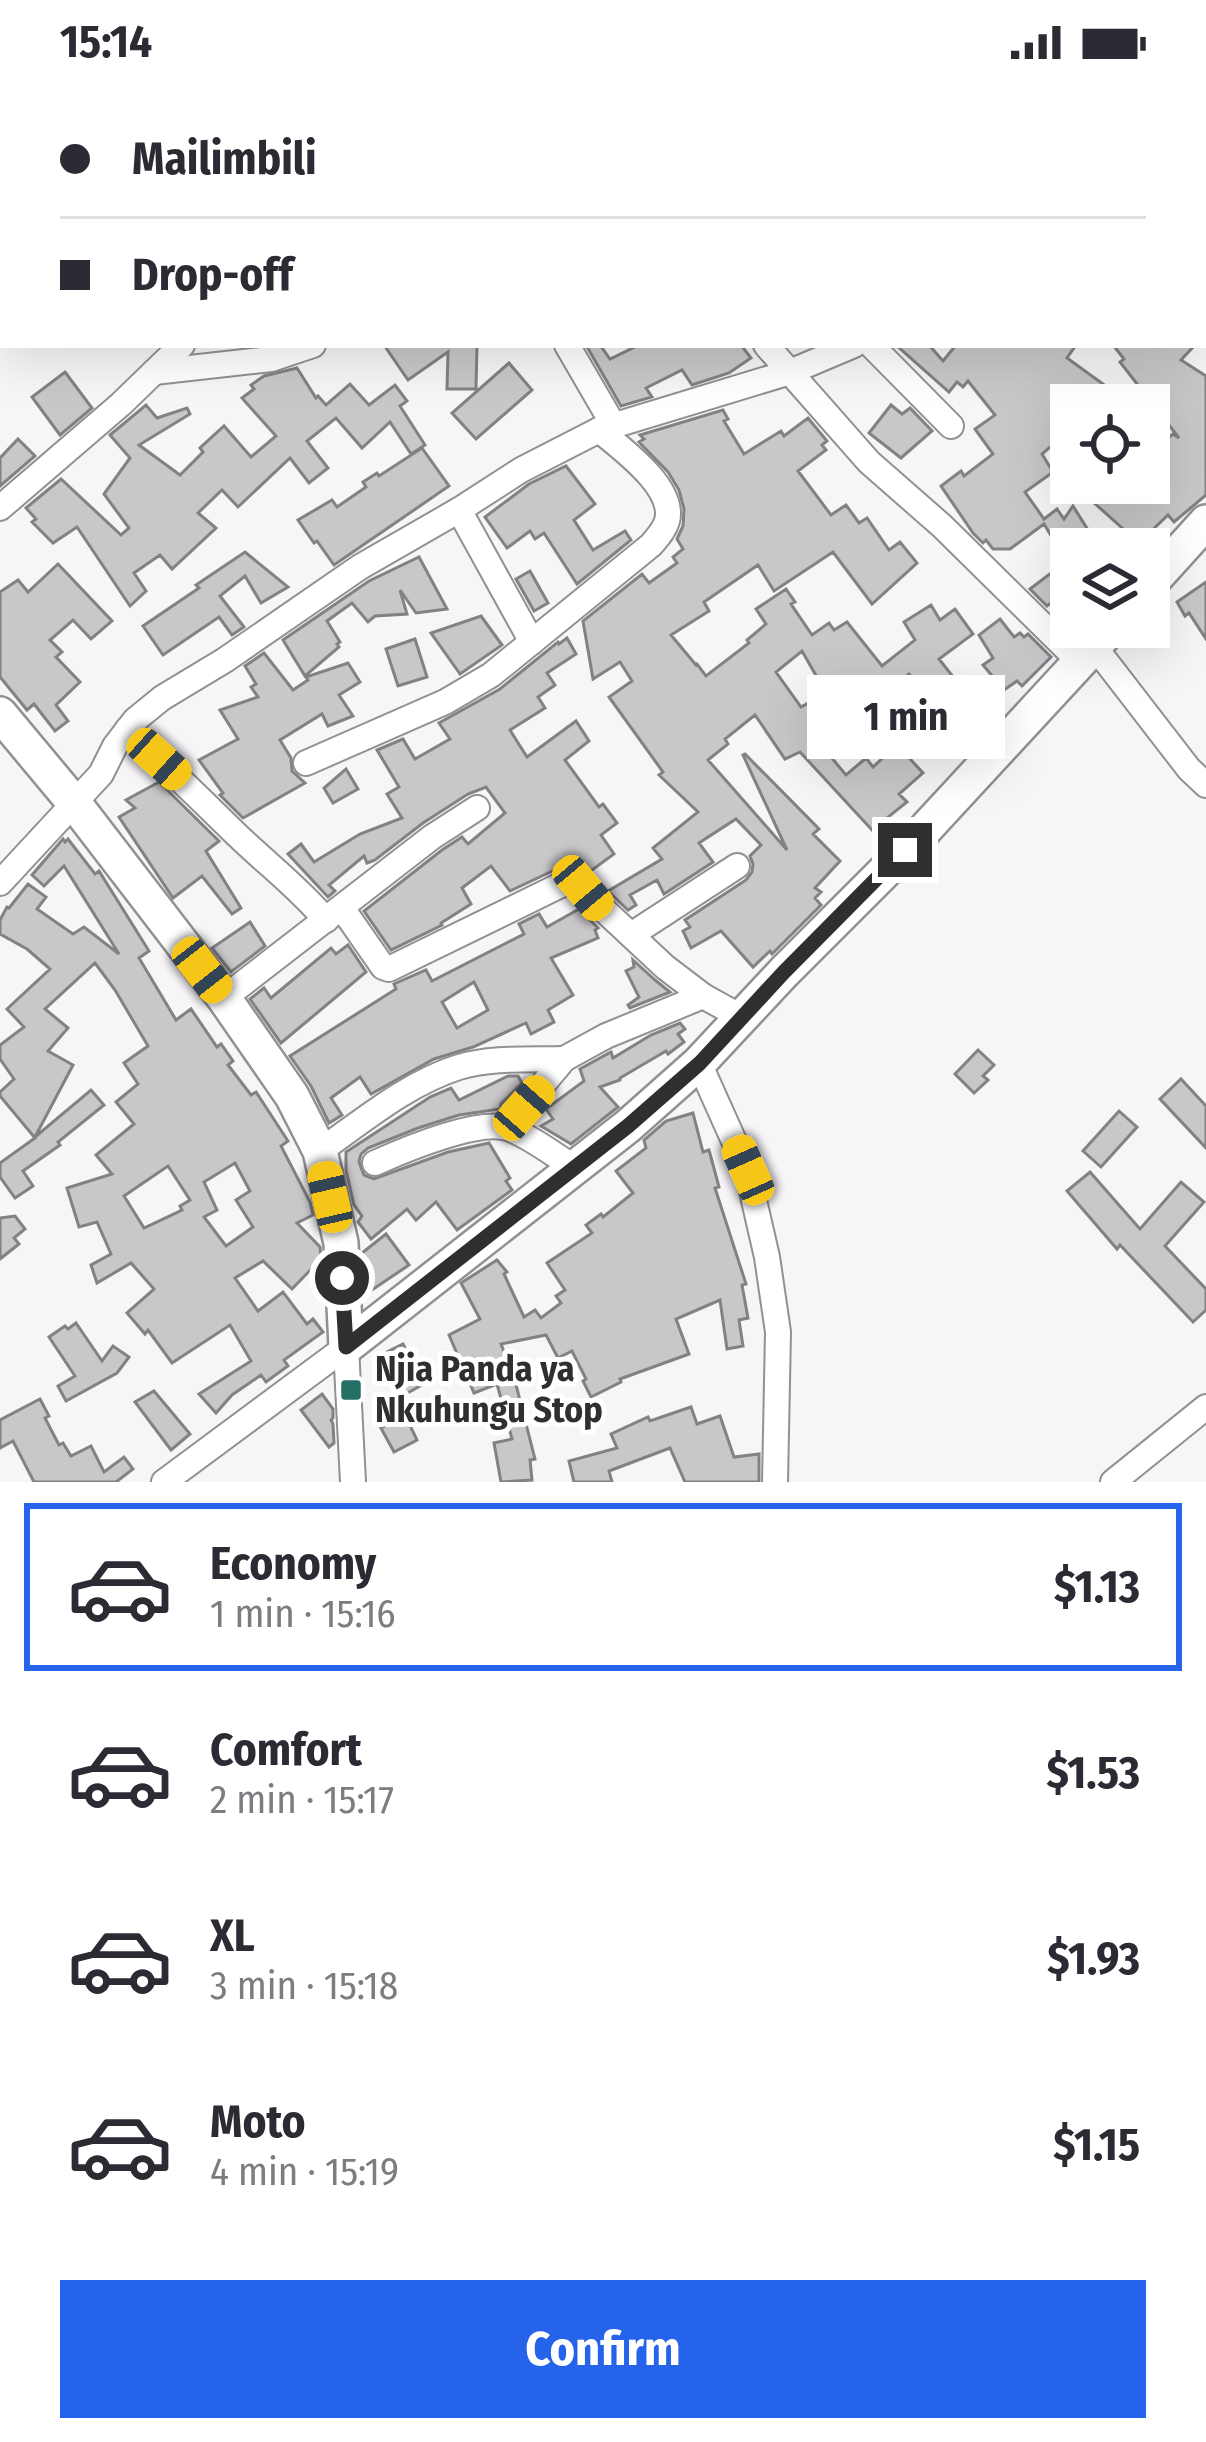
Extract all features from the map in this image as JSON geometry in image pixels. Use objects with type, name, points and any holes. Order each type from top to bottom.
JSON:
[{"type":"street","points":[[0,508],[179,348]]},
{"type":"street","points":[[154,372],[271,359],[304,348]]},
{"type":"street","points":[[307,763],[445,702],[491,675],[651,545],[665,527],[666,499],[607,428],[567,348]]},
{"type":"street","points":[[769,348],[869,463],[1050,610]]},
{"type":"street","points":[[0,883],[101,774],[127,730],[162,698],[360,567],[521,470],[607,428],[790,372],[847,348]]},
{"type":"street","points":[[874,348],[951,426]]},
{"type":"street","points":[[459,510],[532,642]]},
{"type":"street","points":[[1170,562],[1206,522]]},
{"type":"street","points":[[164,1482],[575,1168],[700,1063],[1092,648]]},
{"type":"street","points":[[1097,648],[1206,785]]},
{"type":"street","points":[[0,714],[224,998],[292,1096],[320,1151],[341,1243],[353,1482]]},
{"type":"street","points":[[127,730],[238,836],[334,914],[382,967],[389,970],[567,882],[575,883],[665,967],[743,1018]]},
{"type":"street","points":[[224,998],[432,837],[477,808]]},
{"type":"street","points":[[631,935],[737,866]]},
{"type":"street","points":[[507,1127],[564,1059],[606,1036],[703,996]]},
{"type":"street","points":[[320,1151],[418,1084],[461,1066],[564,1059]]},
{"type":"street","points":[[700,1063],[748,1170],[767,1257],[778,1332],[776,1482]]},
{"type":"street","points":[[375,1163],[482,1126],[507,1127],[575,1168]]},
{"type":"street","points":[[1113,1482],[1206,1407]]},
{"type":"building","points":[[386,348],[477,348],[476,389],[447,389],[448,352],[408,380]]},
{"type":"building","points":[[588,348],[602,348],[610,359],[633,348],[743,348],[751,358],[729,373],[692,385],[682,370],[646,388],[652,397],[621,406]]},
{"type":"building","points":[[899,348],[932,348],[943,361],[954,348],[1074,348],[1067,358],[1103,384],[1050,384],[1050,447],[1042,454],[1050,474],[1025,492],[1044,519],[1057,509],[1064,519],[1073,506],[1087,528],[1050,528],[1050,534],[1044,524],[1010,549],[993,549],[973,533],[941,486],[993,454],[975,429],[995,415],[968,381],[963,387],[957,382],[949,392]]},
{"type":"building","points":[[1115,348],[1192,348],[1181,360],[1206,376],[1206,495],[1174,522],[1168,515],[1155,528],[1122,528],[1095,504],[1170,504],[1170,437],[1179,438],[1170,426],[1170,384],[1137,384],[1120,362],[1124,359]]},
{"type":"building","points":[[509,363],[532,390],[476,439],[452,413]]},
{"type":"building","points":[[297,368],[326,405],[350,384],[369,405],[395,385],[407,401],[400,406],[425,445],[411,454],[390,422],[362,448],[336,418],[307,441],[328,468],[309,483],[290,458],[238,507],[222,490],[198,513],[216,528],[172,569],[160,555],[134,573],[146,591],[130,606],[77,527],[53,543],[32,522],[36,519],[26,508],[61,479],[121,535],[129,528],[104,494],[130,458],[110,435],[146,405],[157,418],[187,408],[190,414],[139,445],[180,475],[224,426],[251,457],[276,436],[242,398],[264,376]]},
{"type":"building","points":[[65,372],[92,408],[60,435],[32,397]]},
{"type":"building","points":[[891,405],[902,414],[910,408],[932,431],[901,458],[869,433]]},
{"type":"building","points":[[723,410],[728,419],[724,421],[744,454],[781,431],[784,436],[808,418],[827,441],[822,445],[826,450],[798,471],[831,515],[846,505],[859,523],[867,518],[889,550],[900,542],[917,563],[872,604],[833,552],[774,591],[758,565],[704,602],[709,611],[671,635],[706,676],[749,643],[766,624],[756,609],[786,589],[812,635],[829,623],[834,630],[847,622],[882,666],[915,640],[904,622],[931,605],[940,620],[955,609],[973,634],[939,659],[987,720],[963,738],[909,674],[863,709],[869,718],[821,745],[846,775],[866,758],[873,767],[901,749],[923,773],[899,794],[907,802],[872,830],[800,752],[785,759],[755,715],[708,760],[787,850],[745,754],[819,829],[813,834],[840,861],[815,888],[821,892],[815,898],[821,905],[753,967],[721,931],[691,948],[683,931],[690,927],[685,920],[752,872],[750,856],[761,845],[736,819],[699,843],[713,862],[664,894],[657,880],[630,895],[636,905],[628,910],[608,891],[662,859],[653,848],[698,812],[659,775],[663,772],[609,697],[632,681],[620,662],[593,679],[583,621],[642,574],[649,583],[677,563],[673,557],[683,549],[677,539],[684,509],[679,490],[639,442],[644,439],[640,435]],"holes":[[[802,651],[826,693],[801,707],[776,672]]]},
{"type":"building","points":[[18,439],[35,456],[0,486],[0,458]]},
{"type":"building","points":[[422,448],[449,486],[334,565],[298,520],[332,500],[337,507],[366,487],[363,482]]},
{"type":"building","points":[[566,466],[595,504],[574,520],[593,550],[625,531],[631,540],[577,584],[544,533],[535,539],[530,531],[507,548],[485,517],[529,484]]},
{"type":"building","points":[[245,552],[288,587],[261,603],[245,576],[220,596],[244,627],[232,635],[219,617],[163,655],[143,626]]},
{"type":"building","points":[[419,557],[447,609],[416,613],[400,590],[407,614],[375,616],[368,622],[352,603],[327,621],[339,647],[305,676],[283,640],[369,581]]},
{"type":"building","points":[[58,564],[112,621],[91,639],[73,620],[50,640],[62,652],[56,657],[80,682],[56,705],[68,721],[55,731],[34,704],[27,710],[0,677],[0,592],[18,580],[28,592]]},
{"type":"building","points":[[530,571],[548,603],[534,611],[516,579]]},
{"type":"building","points":[[1050,574],[1050,604],[1030,589]]},
{"type":"building","points":[[1206,582],[1206,639],[1177,602]]},
{"type":"building","points":[[481,616],[502,645],[460,674],[431,633]]},
{"type":"building","points":[[1000,619],[1014,637],[1028,634],[1051,657],[1022,686],[1017,681],[1004,690],[983,665],[993,658],[979,635]]},
{"type":"building","points":[[567,638],[576,654],[547,673],[555,685],[538,697],[545,708],[510,730],[527,757],[576,721],[589,741],[565,760],[599,807],[603,804],[617,823],[601,835],[614,854],[588,873],[561,867],[510,891],[491,866],[462,888],[471,904],[442,925],[391,950],[364,911],[442,850],[462,837],[468,844],[505,813],[486,787],[423,823],[375,860],[367,863],[364,856],[329,885],[335,891],[328,897],[288,854],[301,844],[314,862],[360,834],[402,818],[387,794],[399,787],[377,750],[403,739],[415,759],[450,739],[439,723],[500,689]]},
{"type":"building","points":[[415,639],[427,677],[398,686],[386,649]]},
{"type":"building","points":[[264,653],[293,690],[306,677],[348,663],[360,682],[339,695],[353,716],[328,726],[322,714],[280,740],[291,758],[292,771],[305,783],[243,818],[220,795],[223,793],[199,760],[238,739],[220,710],[258,697],[245,666]]},
{"type":"building","points":[[346,769],[358,789],[333,803],[324,788]]},
{"type":"building","points":[[159,782],[219,841],[206,851],[241,908],[232,914],[202,876],[173,898],[119,817],[135,808],[126,800]]},
{"type":"building","points":[[63,839],[68,839],[95,874],[99,871],[149,951],[139,958],[176,1020],[191,1009],[217,1047],[221,1044],[233,1061],[228,1065],[251,1095],[256,1092],[288,1141],[281,1146],[310,1202],[313,1215],[297,1223],[320,1247],[321,1259],[292,1289],[263,1261],[235,1278],[258,1311],[283,1292],[307,1324],[313,1319],[323,1332],[284,1360],[288,1366],[266,1382],[261,1375],[216,1413],[199,1394],[251,1361],[230,1325],[172,1363],[148,1330],[145,1334],[127,1313],[154,1289],[131,1263],[97,1283],[91,1265],[111,1254],[97,1222],[79,1227],[67,1188],[112,1174],[96,1155],[134,1124],[116,1102],[138,1084],[124,1063],[148,1046],[95,963],[45,1009],[68,1028],[48,1051],[73,1065],[35,1137],[91,1090],[104,1105],[23,1171],[33,1186],[15,1198],[0,1177],[0,1163],[35,1138],[0,1096],[14,1079],[0,1059],[0,1045],[24,1027],[7,1009],[50,969],[0,934],[0,920],[28,884],[46,897],[37,909],[73,934],[84,927],[119,954],[64,866],[44,886],[32,875]],"holes":[[[235,1163],[250,1191],[236,1200],[253,1227],[226,1246],[204,1217],[217,1210],[204,1182]],[[168,1166],[190,1200],[180,1206],[182,1210],[144,1228],[124,1196]]]},
{"type":"building","points":[[579,909],[598,928],[598,938],[551,958],[573,995],[548,1010],[554,1022],[531,1034],[526,1023],[434,1059],[371,1094],[360,1077],[331,1098],[342,1115],[329,1123],[290,1056],[396,989],[394,984],[426,970],[432,981],[524,934],[519,924],[539,914],[547,927]],"holes":[[[474,982],[488,1010],[457,1028],[442,1002]]]},
{"type":"building","points":[[250,922],[265,946],[231,972],[212,948]]},
{"type":"building","points":[[348,945],[366,972],[281,1043],[250,999],[264,988],[271,998],[331,948],[336,954]]},
{"type":"building","points":[[633,960],[670,992],[630,1008],[639,997],[626,971],[634,967]]},
{"type":"building","points":[[680,1023],[685,1029],[678,1034],[684,1042],[600,1087],[618,1107],[571,1144],[541,1126],[553,1119],[546,1109],[584,1081],[580,1069],[611,1052],[613,1058]]},
{"type":"building","points":[[978,1050],[994,1065],[983,1076],[988,1080],[974,1093],[955,1074]]},
{"type":"building","points":[[508,1076],[518,1076],[522,1083],[500,1109],[418,1128],[368,1148],[359,1162],[364,1175],[374,1179],[448,1152],[489,1143],[512,1190],[457,1230],[436,1202],[416,1220],[407,1209],[371,1239],[358,1222],[362,1216],[354,1205],[346,1152],[430,1097],[451,1088],[459,1100]]},
{"type":"building","points":[[1181,1079],[1206,1106],[1206,1148],[1160,1099]]},
{"type":"building","points":[[1119,1111],[1137,1127],[1101,1167],[1083,1151]]},
{"type":"building","points":[[693,1113],[703,1152],[709,1150],[719,1187],[715,1188],[746,1284],[742,1285],[748,1318],[739,1320],[743,1346],[727,1349],[720,1300],[676,1319],[689,1354],[620,1379],[591,1397],[572,1351],[558,1358],[546,1335],[501,1344],[535,1459],[530,1460],[532,1480],[501,1482],[494,1443],[512,1439],[497,1384],[474,1393],[449,1335],[480,1319],[461,1283],[497,1260],[507,1272],[524,1317],[535,1310],[541,1318],[561,1303],[556,1296],[565,1290],[547,1263],[592,1233],[586,1225],[633,1193],[616,1171],[646,1148],[644,1140],[666,1121]]},
{"type":"building","points":[[1090,1172],[1140,1229],[1181,1182],[1204,1202],[1165,1246],[1206,1289],[1206,1310],[1193,1322],[1120,1245],[1117,1249],[1067,1191]]},
{"type":"building","points":[[15,1216],[25,1229],[14,1238],[19,1244],[0,1259],[0,1218]]},
{"type":"building","points":[[386,1234],[409,1265],[372,1290],[364,1277],[362,1253]]},
{"type":"building","points":[[76,1323],[102,1361],[113,1346],[129,1357],[117,1373],[66,1401],[58,1386],[75,1376],[49,1337]]},
{"type":"building","points":[[403,1344],[424,1384],[402,1396],[381,1355]]},
{"type":"building","points":[[154,1391],[190,1434],[171,1450],[135,1402]]},
{"type":"building","points":[[322,1394],[333,1409],[334,1443],[329,1447],[301,1410]]},
{"type":"building","points":[[40,1399],[59,1445],[63,1443],[71,1456],[91,1446],[104,1472],[124,1457],[133,1469],[116,1482],[34,1482],[13,1441],[0,1448],[0,1420]]},
{"type":"building","points":[[691,1407],[697,1424],[720,1416],[734,1457],[759,1454],[759,1482],[685,1482],[670,1448],[609,1471],[612,1482],[574,1482],[569,1461],[617,1448],[611,1434],[648,1417],[650,1421]]},
{"type":"building","points":[[405,1415],[417,1440],[394,1452],[381,1428]]},
{"type":"place","name":"Njia Panda ya Nkuhungu Stop","points":[[351,1390]]},
{"type":"route","points":[[342,1278],[346,1347],[628,1126],[700,1063],[905,850]]}]
